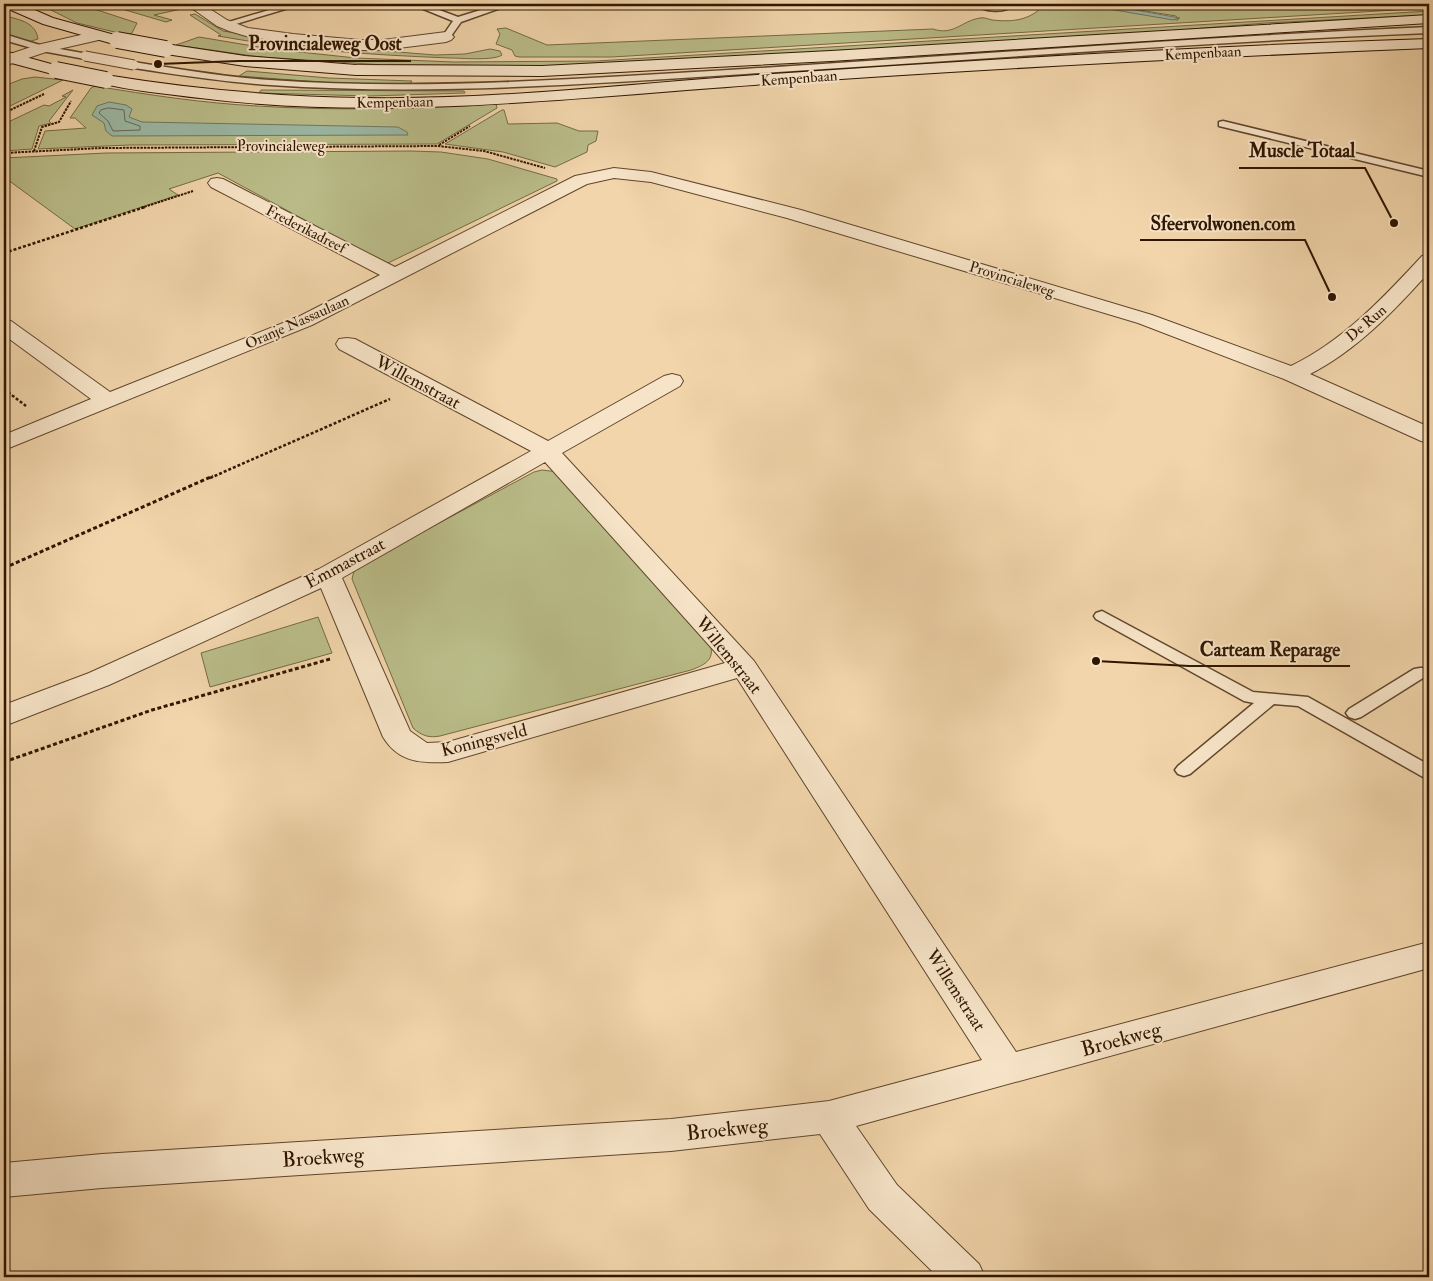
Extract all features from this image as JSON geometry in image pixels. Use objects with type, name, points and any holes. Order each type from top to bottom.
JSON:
[{"type":"street","name":"Kempenbaan","points":[[9,4],[48,21],[98,36],[166,50],[245,61],[356,70],[542,72],[1429,19]]},
{"type":"street","points":[[193,4],[226,24],[246,32],[293,39],[360,45],[403,44],[446,37]]},
{"type":"street","points":[[4,78],[31,64],[50,35],[48,21]]},
{"type":"street","points":[[6,58],[98,36]]},
{"type":"street","name":"Kempenbaan","points":[[6,58],[106,80],[235,98],[315,102],[455,101],[553,97],[748,81],[1178,54],[1429,43]]},
{"type":"street","name":"Provincialeweg","points":[[581,180],[614,173],[634,174],[794,214],[1145,319],[1292,374],[1429,436]]},
{"type":"street","name":"Oranje Nassaulaan","points":[[4,443],[305,321],[581,180]]},
{"type":"street","name":"Frederikadreef","points":[[217,183],[395,276]]},
{"type":"street","name":"De Run","points":[[1292,374],[1321,360],[1387,306],[1429,260]]},
{"type":"street","points":[[4,325],[108,401]]},
{"type":"street","name":"Willemstraat","points":[[347,344],[547,450],[744,667],[1008,1070]]},
{"type":"street","name":"Emmastraat","points":[[4,716],[99,679],[328,575],[672,380]]},
{"type":"street","name":"Koningsveld","points":[[328,575],[398,737],[421,753],[448,752],[744,667]]},
{"type":"street","name":"Broekweg","points":[[4,1180],[102,1171],[671,1135],[828,1117],[1429,955]]},
{"type":"street","points":[[828,1117],[882,1197],[965,1277]]},
{"type":"lane","points":[[226,24],[298,4]]},
{"type":"lane","points":[[440,4],[425,8],[458,20]]},
{"type":"lane","points":[[446,37],[458,20],[508,4]]},
{"type":"lane","points":[[977,4],[1004,8],[1012,4]]},
{"type":"lane","name":"Kempenbaan","points":[[169,90],[290,85],[436,88],[1150,46],[1282,36],[1429,30]]},
{"type":"lane","name":"Kempenbaan","points":[[4,37],[42,48],[134,65],[232,80],[290,85]]},
{"type":"lane","name":"Kempenbaan","points":[[462,71],[531,83]]},
{"type":"lane","points":[[1223,124],[1429,174]]},
{"type":"lane","points":[[1102,616],[1250,697],[1302,701],[1429,773]]},
{"type":"lane","points":[[1355,713],[1420,673],[1429,673]]},
{"type":"lane","points":[[1184,770],[1271,698]]},
{"type":"path","points":[[4,113],[45,93]]},
{"type":"path","points":[[34,151],[42,127],[59,122],[73,98]]},
{"type":"path","name":"Provincialeweg","points":[[4,153],[101,148],[438,146],[491,153],[547,169]]},
{"type":"path","points":[[4,253],[217,183]]},
{"type":"path","points":[[4,568],[422,385]]},
{"type":"path","points":[[4,762],[152,710],[362,650]]},
{"type":"green space","points":[[39,4],[79,4],[137,23],[132,33],[127,35],[77,23]]},
{"type":"green space","points":[[105,4],[180,4],[186,8],[154,15],[172,20],[166,22]]},
{"type":"green space","points":[[1037,4],[1080,4],[1178,20],[1176,16],[1102,4],[1429,4],[1429,8],[612,57],[519,57],[515,56],[512,50],[496,44],[500,34],[497,29],[506,28],[547,45],[933,29],[947,31],[980,18],[1006,21],[1019,20],[1037,12],[1042,7]]},
{"type":"green space","points":[[1429,11],[1429,15],[1266,23],[1155,32],[605,66],[384,65],[260,57],[176,45],[199,37],[271,49],[356,58],[454,62],[596,61]]},
{"type":"green space","points":[[195,14],[223,31],[312,45],[435,55],[465,54],[490,49],[500,51],[502,55],[485,59],[421,57],[276,45],[218,36],[221,35],[190,15]]},
{"type":"green space","points":[[4,16],[26,22],[37,33],[38,39],[28,42],[4,34]]},
{"type":"green space","points":[[247,71],[329,78],[412,81],[410,84],[332,83],[239,76]]},
{"type":"green space","points":[[35,77],[63,80],[4,109],[4,86],[22,79]]},
{"type":"green space","points":[[95,86],[216,103],[257,106],[377,109],[496,104],[497,108],[437,144],[129,145],[38,149],[45,131],[86,128],[75,118],[70,118],[91,88]]},
{"type":"green space","points":[[73,90],[49,121],[51,123],[39,126],[32,149],[4,151],[4,124],[44,105],[49,106],[66,97],[62,96]]},
{"type":"green space","points":[[261,90],[464,91],[465,93],[370,96],[259,93]]},
{"type":"green space","points":[[504,110],[508,124],[557,123],[579,131],[598,131],[596,141],[588,145],[587,152],[555,167],[503,152],[445,144]]},
{"type":"green space","points":[[441,152],[488,159],[557,179],[557,181],[386,264],[218,173],[169,189],[178,195],[75,229],[4,177],[4,158],[106,153]]},
{"type":"green space","points":[[542,470],[558,472],[709,640],[711,656],[706,663],[691,670],[440,736],[423,735],[413,728],[352,579],[354,571],[361,565],[534,472]]},
{"type":"green space","points":[[318,617],[332,653],[210,687],[201,653]]},
{"type":"water","points":[[1080,4],[1102,4],[1180,18],[1173,20]]},
{"type":"water","points":[[109,102],[126,105],[132,109],[129,117],[142,122],[398,127],[407,132],[408,135],[112,136],[106,131],[104,123],[92,115],[97,106]]},
{"type":"place","name":"Provincialeweg Oost","points":[[158,64]]},
{"type":"place","name":"Muscle Totaal","points":[[1394,223]]},
{"type":"place","name":"Sfeervolwonen.com","points":[[1332,297]]},
{"type":"place","name":"Carteam Reparage","points":[[1096,661]]}]
